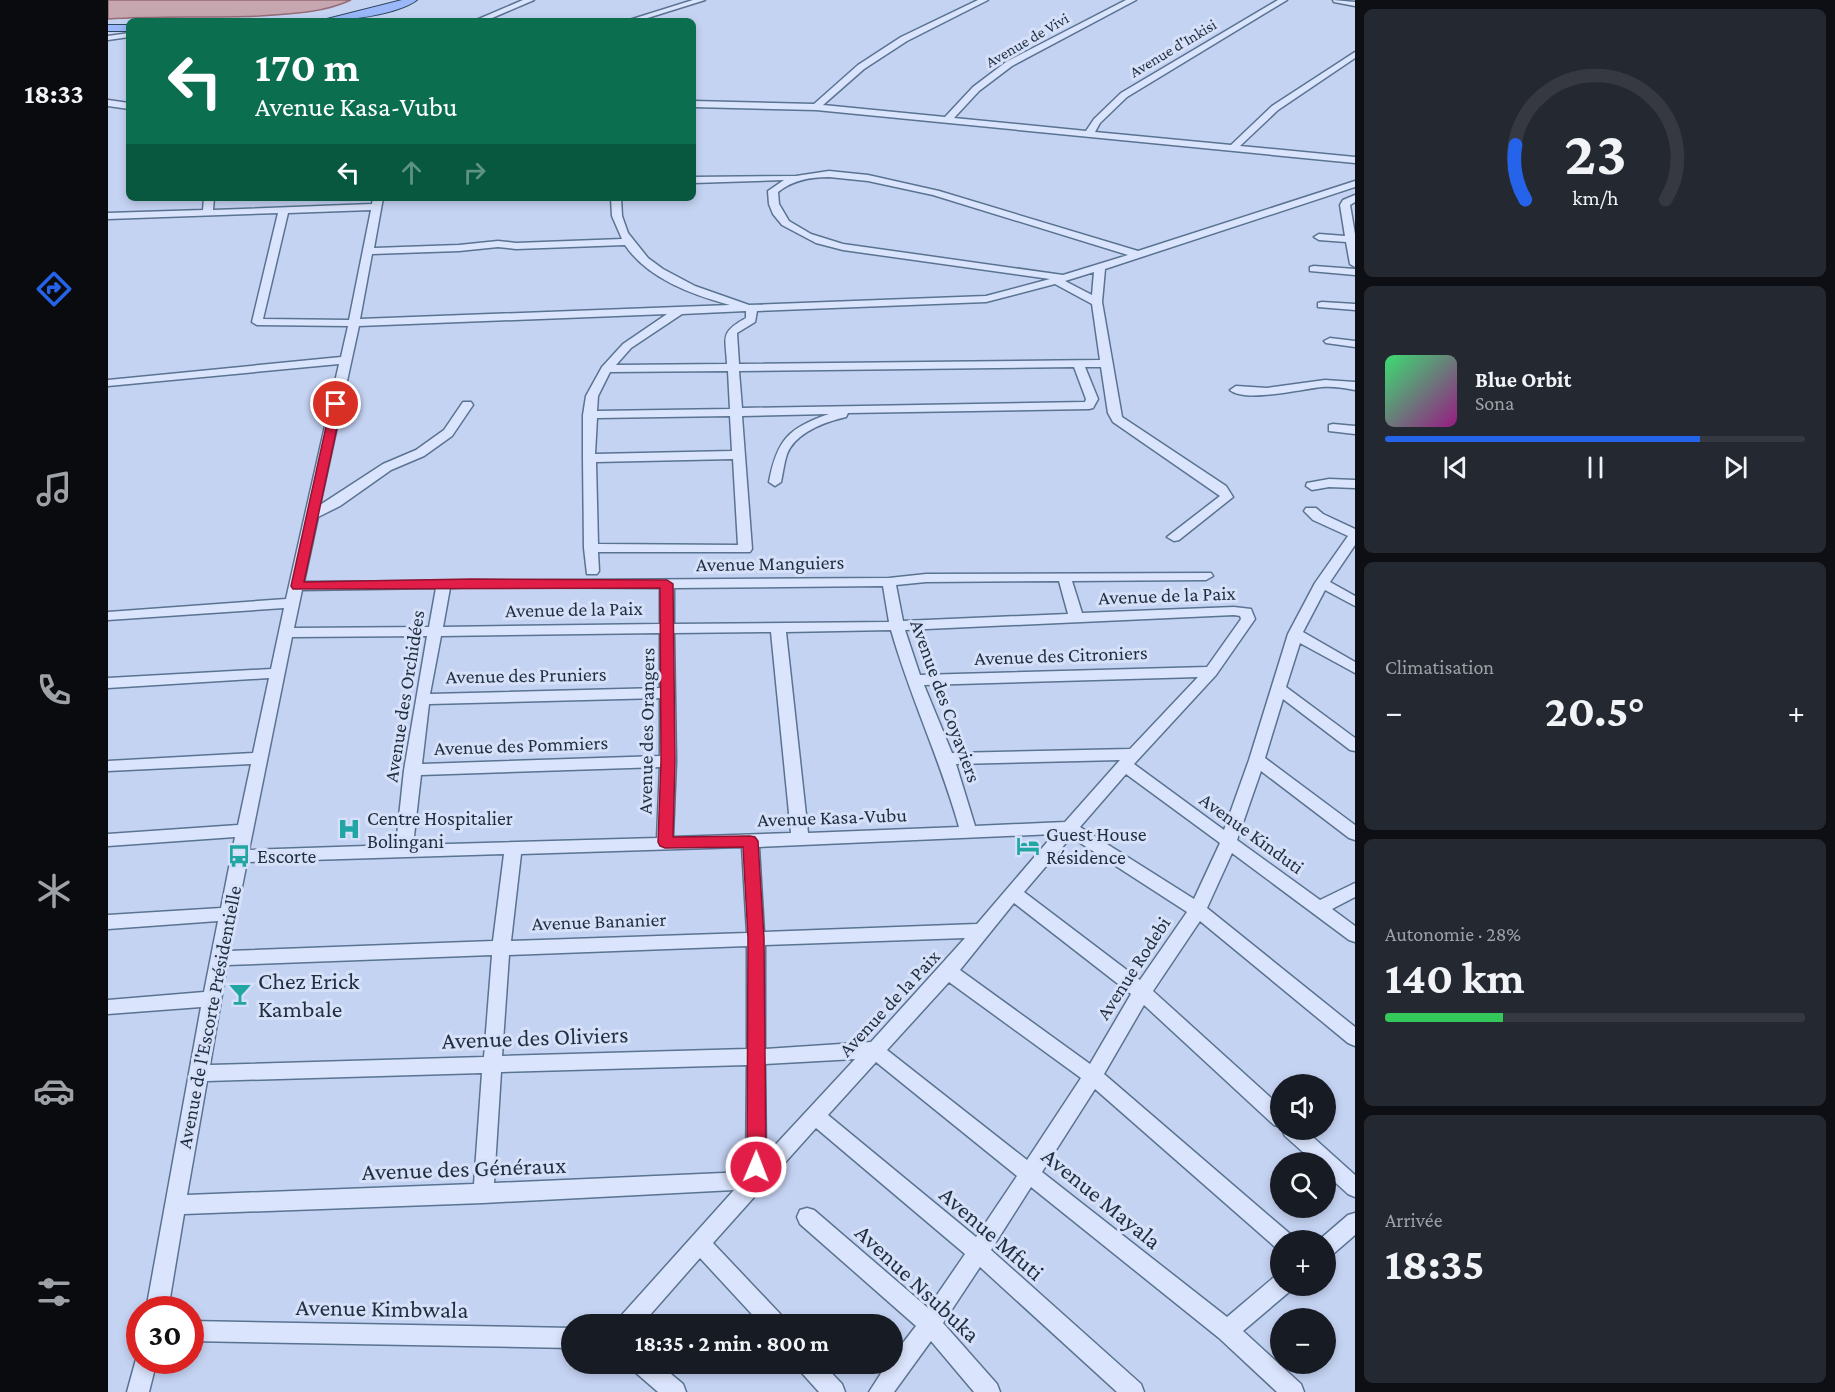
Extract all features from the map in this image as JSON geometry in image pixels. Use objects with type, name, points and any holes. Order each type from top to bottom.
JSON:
[{"type":"main road","points":[[341,18],[370,13],[412,0]]},
{"type":"main road","points":[[108,28],[126,28]]},
{"type":"street","points":[[485,18],[530,0]]},
{"type":"street","points":[[640,18],[701,0]]},
{"type":"street","points":[[816,107],[861,67],[904,39],[984,0]]},
{"type":"street","name":"Avenue de Vivi","points":[[947,120],[976,89],[1009,64],[1132,0]]},
{"type":"street","name":"Avenue d'Inkisi","points":[[1089,134],[1097,121],[1124,95],[1283,0]]},
{"type":"street","points":[[1336,0],[1355,4]]},
{"type":"street","points":[[108,38],[126,35]]},
{"type":"street","points":[[1233,148],[1252,125],[1270,111],[1355,54]]},
{"type":"street","points":[[108,103],[126,106]]},
{"type":"street","points":[[696,104],[816,107],[1355,160]]},
{"type":"street","points":[[696,180],[846,175],[946,195],[1136,254]]},
{"type":"street","points":[[802,177],[783,183],[773,191],[772,203],[777,214],[801,233],[843,247],[1061,279],[1097,302]]},
{"type":"street","points":[[284,210],[257,322],[354,323],[986,299],[1100,267],[1355,184]]},
{"type":"street","points":[[1355,198],[1346,202],[1351,209],[1355,264]]},
{"type":"street","points":[[208,213],[209,201]]},
{"type":"street","points":[[615,201],[616,219],[626,242],[650,266],[709,296],[750,309]]},
{"type":"street","points":[[108,216],[284,210],[377,203]]},
{"type":"street","name":"Avenue de l'Escorte Présidentielle","points":[[159,1296],[227,914],[354,323],[377,203]]},
{"type":"street","points":[[1319,237],[1353,240]]},
{"type":"street","points":[[367,251],[498,244],[516,246],[626,242]]},
{"type":"street","points":[[1100,267],[1097,302],[1114,413],[1117,419],[1221,489],[1227,497],[1174,537]]},
{"type":"street","points":[[1314,269],[1355,272]]},
{"type":"street","points":[[1322,305],[1355,308]]},
{"type":"street","points":[[591,548],[745,549],[731,333],[734,328],[751,320],[750,309]]},
{"type":"street","points":[[591,571],[589,415],[594,390],[606,369],[627,346],[679,311]]},
{"type":"street","points":[[1329,340],[1355,344]]},
{"type":"street","points":[[108,382],[346,360]]},
{"type":"street","points":[[589,415],[1089,405],[1092,399],[1078,363]]},
{"type":"street","points":[[606,369],[1108,363]]},
{"type":"street","points":[[1236,390],[1267,392],[1325,383],[1355,386]]},
{"type":"street","points":[[313,514],[335,503],[387,466],[420,453],[448,433],[467,405]]},
{"type":"street","points":[[775,482],[782,451],[799,433],[826,419],[859,410]]},
{"type":"street","points":[[1334,428],[1355,430]]},
{"type":"street","points":[[589,458],[739,455]]},
{"type":"street","points":[[1312,486],[1329,483],[1355,484]]},
{"type":"street","points":[[1311,511],[1318,517],[1355,534]]},
{"type":"street","name":"Avenue Rodebi","points":[[880,1392],[930,1324],[978,1252],[1093,1076],[1142,992],[1198,909],[1228,843],[1257,760],[1295,634],[1322,583],[1355,534]]},
{"type":"street","points":[[1064,576],[1077,619]]},
{"type":"street","name":"Avenue Manguiers","points":[[297,586],[889,582],[926,578],[1206,576]]},
{"type":"street","name":"Avenue des Coyaviers","points":[[889,582],[896,626],[913,680],[946,759],[969,833]]},
{"type":"street","points":[[1322,583],[1355,602]]},
{"type":"street","name":"Avenue des Orchidées","points":[[404,851],[422,699],[444,584]]},
{"type":"street","name":"Avenue des Orangers","points":[[665,842],[668,761],[667,584]]},
{"type":"street","points":[[108,616],[293,603]]},
{"type":"street","name":"Avenue de la Paix","points":[[287,633],[896,626],[1234,610],[1246,612],[1248,619],[1211,672],[1069,828],[948,971],[756,1179],[637,1314]]},
{"type":"street","points":[[778,628],[800,839]]},
{"type":"street","points":[[1295,634],[1355,668]]},
{"type":"street","name":"Avenue des Citroniers","points":[[913,680],[1211,672]]},
{"type":"street","points":[[108,683],[277,673]]},
{"type":"street","points":[[1278,688],[1355,746]]},
{"type":"street","name":"Avenue des Pruniers","points":[[422,699],[667,693]]},
{"type":"street","points":[[108,766],[261,758]]},
{"type":"street","points":[[946,759],[1130,760]]},
{"type":"street","name":"Avenue Kinduti","points":[[1130,760],[1228,843],[1355,935]]},
{"type":"street","points":[[1257,760],[1355,834]]},
{"type":"street","name":"Avenue des Pommiers","points":[[412,770],[668,761]]},
{"type":"street","points":[[1069,828],[1198,909],[1355,1038]]},
{"type":"street","name":"Avenue Kasa-Vubu","points":[[241,856],[750,841],[1069,828]]},
{"type":"street","points":[[108,840],[245,830]]},
{"type":"street","points":[[750,841],[756,938],[756,1179]]},
{"type":"street","points":[[483,1194],[501,947],[513,847]]},
{"type":"street","points":[[1320,908],[1355,889]]},
{"type":"street","points":[[1012,893],[1142,992],[1270,1109]]},
{"type":"street","points":[[108,922],[227,914]]},
{"type":"street","name":"Avenue Bananier","points":[[219,958],[981,931]]},
{"type":"street","points":[[948,971],[1093,1076],[1270,1230]]},
{"type":"street","points":[[108,1007],[212,999]]},
{"type":"street","name":"Avenue des Oliviers","points":[[198,1073],[756,1057],[874,1050]]},
{"type":"street","name":"Avenue Mayala","points":[[874,1050],[1227,1331],[1293,1392]]},
{"type":"street","name":"Avenue Mfuti","points":[[816,1116],[978,1252],[1133,1392]]},
{"type":"street","points":[[1303,1140],[1355,1188]]},
{"type":"street","name":"Avenue des Généraux","points":[[175,1205],[483,1194],[756,1179]]},
{"type":"street","name":"Avenue Nsubuka","points":[[807,1217],[930,1324],[989,1392]]},
{"type":"street","points":[[1336,1238],[1355,1222]]},
{"type":"street","points":[[699,1243],[766,1314]]},
{"type":"street","points":[[1227,1331],[1270,1294]]},
{"type":"street","name":"Avenue Kimbwala","points":[[204,1331],[561,1338]]},
{"type":"street","points":[[138,1392],[142,1374]]},
{"type":"street","points":[[654,1374],[675,1392]]},
{"type":"street","points":[[818,1374],[834,1392]]},
{"type":"shaded area","points":[[108,0],[351,0],[318,10],[283,14],[108,19]]},
{"type":"place","name":"Centre Hospitalier Bolingani","points":[[349,829]]},
{"type":"place","name":"Guest House Résidence","points":[[1028,846]]},
{"type":"place","name":"Escorte","points":[[239,856]]},
{"type":"place","name":"Chez Erick Kambale","points":[[240,994]]},
{"type":"route","points":[[336,404],[297,586],[472,583],[667,584],[668,761],[665,842],[750,841],[756,938],[756,1167]]}]
